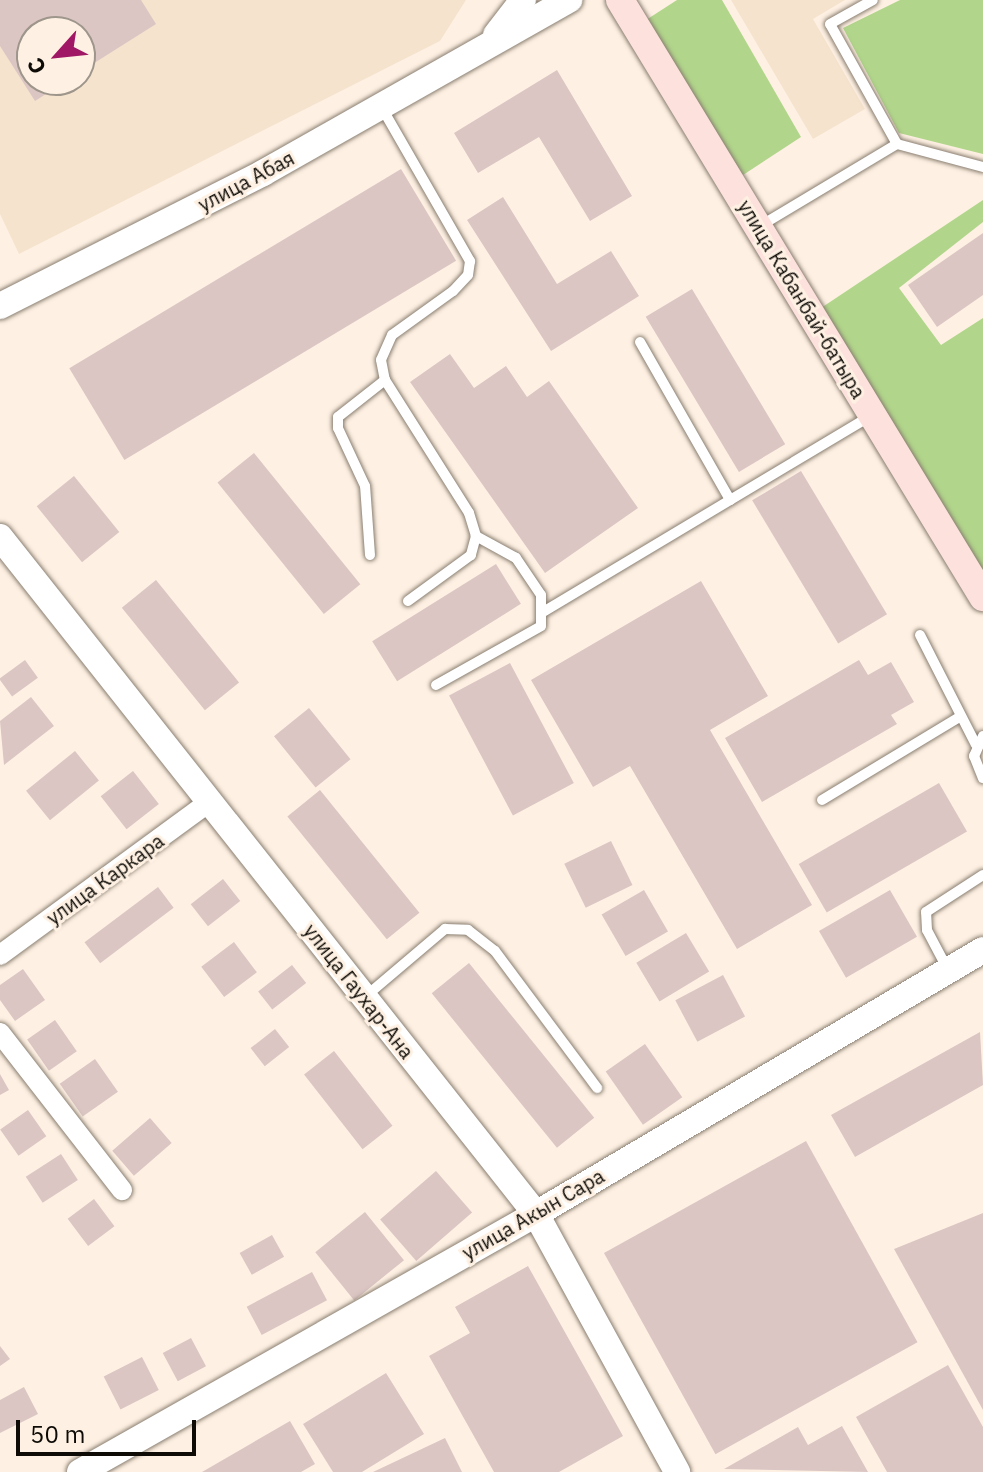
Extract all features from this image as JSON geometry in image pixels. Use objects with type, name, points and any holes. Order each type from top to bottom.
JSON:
[{"type":"main road","name":"улица Кабанбай-батыра","points":[[620,0],[983,597]]},
{"type":"street","name":"улица Абая","points":[[488,46],[523,0]]},
{"type":"street","name":"улица Абая","points":[[0,306],[263,173],[569,0]]},
{"type":"street","name":"улица Гаухар-Ана","points":[[0,537],[536,1214],[677,1472]]},
{"type":"street","name":"улица Каркара","points":[[0,955],[209,802]]},
{"type":"street","name":"улица Акын Сара","points":[[80,1472],[536,1214],[948,970],[981,955]]},
{"type":"street","points":[[0,1033],[122,1190]]},
{"type":"lane","points":[[873,0],[830,24],[897,144]]},
{"type":"lane","points":[[381,106],[470,261],[468,275],[453,291],[392,335],[381,360],[385,380],[469,513],[476,536],[471,555],[408,601]]},
{"type":"lane","points":[[758,227],[897,144],[983,167]]},
{"type":"lane","points":[[640,342],[730,500]]},
{"type":"lane","points":[[370,555],[365,486],[338,428],[338,417],[385,380]]},
{"type":"lane","points":[[543,612],[872,415]]},
{"type":"lane","points":[[436,685],[541,626],[541,595],[516,558],[476,536]]},
{"type":"lane","points":[[920,635],[961,716],[979,741],[974,756],[983,778]]},
{"type":"lane","points":[[822,800],[961,716]]},
{"type":"lane","points":[[948,970],[927,930],[926,912],[983,875]]},
{"type":"lane","points":[[364,997],[445,929],[468,930],[495,951],[597,1088]]},
{"type":"shaded area","points":[[0,0],[466,0],[440,41],[19,254],[0,214]]},
{"type":"shaded area","points":[[731,0],[845,0],[813,19],[865,109],[813,139]]},
{"type":"green space","points":[[677,0],[722,0],[801,137],[743,175],[646,20]]},
{"type":"green space","points":[[900,0],[983,0],[983,154],[899,133],[843,28]]},
{"type":"green space","points":[[983,200],[983,222],[899,288],[941,345],[983,318],[983,574],[821,308]]},
{"type":"building","points":[[0,0],[141,0],[156,24],[96,62],[96,16],[16,16],[16,71],[0,46]]},
{"type":"building","points":[[557,70],[632,196],[590,221],[539,137],[478,173],[454,133]]},
{"type":"building","points":[[401,169],[456,261],[124,460],[69,368]]},
{"type":"building","points":[[503,197],[557,284],[611,251],[639,296],[551,351],[467,220]]},
{"type":"building","points":[[983,233],[983,295],[937,327],[908,285]]},
{"type":"building","points":[[692,289],[785,444],[739,472],[646,317]]},
{"type":"building","points":[[450,354],[474,388],[506,366],[527,397],[549,381],[638,508],[545,573],[410,382]]},
{"type":"building","points":[[254,453],[360,584],[324,614],[217,483]]},
{"type":"building","points":[[801,471],[887,614],[838,644],[752,500]]},
{"type":"building","points":[[74,476],[119,532],[82,562],[37,506]]},
{"type":"building","points":[[496,564],[521,604],[397,681],[372,641]]},
{"type":"building","points":[[156,580],[239,683],[205,710],[122,608]]},
{"type":"building","points":[[701,581],[768,696],[710,730],[812,905],[737,949],[630,766],[593,787],[531,680]]},
{"type":"building","points":[[25,660],[38,678],[12,697],[0,678]]},
{"type":"building","points":[[859,660],[868,675],[891,662],[914,702],[891,715],[897,724],[762,802],[725,738]]},
{"type":"building","points":[[510,663],[574,783],[513,815],[449,695]]},
{"type":"building","points":[[31,697],[54,726],[4,765],[0,721]]},
{"type":"building","points":[[309,708],[351,759],[316,788],[274,736]]},
{"type":"building","points":[[75,751],[99,781],[50,820],[26,791]]},
{"type":"building","points":[[133,771],[159,804],[127,829],[101,796]]},
{"type":"building","points":[[939,783],[967,831],[827,912],[799,864]]},
{"type":"building","points":[[320,790],[419,913],[387,939],[287,816]]},
{"type":"building","points":[[611,841],[632,885],[586,908],[564,864]]},
{"type":"building","points":[[223,879],[240,901],[208,926],[191,904]]},
{"type":"building","points":[[158,887],[174,908],[100,963],[85,942]]},
{"type":"building","points":[[644,890],[668,932],[626,956],[602,914]]},
{"type":"building","points":[[890,890],[917,937],[846,978],[819,931]]},
{"type":"building","points":[[686,933],[709,972],[659,1001],[636,963]]},
{"type":"building","points":[[234,942],[257,972],[224,997],[201,967]]},
{"type":"building","points":[[469,963],[594,1118],[557,1148],[432,993]]},
{"type":"building","points":[[292,965],[306,983],[272,1010],[258,991]]},
{"type":"building","points":[[23,969],[45,1000],[15,1021],[0,1000],[0,985]]},
{"type":"building","points":[[723,975],[745,1016],[697,1042],[675,1000]]},
{"type":"building","points":[[55,1020],[77,1051],[49,1071],[27,1040]]},
{"type":"building","points":[[275,1029],[289,1047],[265,1066],[251,1048]]},
{"type":"building","points":[[980,1032],[983,1085],[855,1157],[831,1115]]},
{"type":"building","points":[[645,1044],[682,1097],[643,1125],[606,1072]]},
{"type":"building","points":[[334,1051],[392,1126],[363,1149],[304,1074]]},
{"type":"building","points":[[95,1059],[118,1092],[83,1116],[60,1084]]},
{"type":"building","points":[[0,1074],[9,1090],[0,1095]]},
{"type":"building","points":[[28,1110],[46,1136],[19,1156],[0,1130]]},
{"type":"building","points":[[150,1118],[172,1143],[134,1176],[112,1151]]},
{"type":"building","points":[[806,1141],[918,1342],[715,1454],[604,1253]]},
{"type":"building","points":[[61,1154],[78,1180],[43,1203],[26,1177]]},
{"type":"building","points":[[436,1171],[472,1213],[416,1261],[380,1220]]},
{"type":"building","points":[[94,1199],[114,1226],[88,1246],[68,1219]]},
{"type":"building","points":[[365,1212],[404,1260],[354,1300],[315,1252]]},
{"type":"building","points":[[983,1213],[983,1410],[894,1249]]},
{"type":"building","points":[[272,1235],[284,1257],[252,1275],[240,1253]]},
{"type":"building","points":[[528,1266],[623,1436],[559,1472],[494,1472],[429,1356],[470,1333],[455,1307]]},
{"type":"building","points":[[312,1272],[327,1300],[262,1335],[247,1307]]},
{"type":"building","points":[[191,1338],[206,1366],[178,1381],[163,1353]]},
{"type":"building","points":[[0,1346],[10,1359],[0,1366]]},
{"type":"building","points":[[142,1357],[159,1390],[120,1409],[104,1377]]},
{"type":"building","points":[[948,1365],[983,1427],[983,1472],[887,1472],[856,1417]]},
{"type":"building","points":[[386,1373],[424,1434],[362,1472],[333,1472],[303,1424]]},
{"type":"building","points":[[24,1387],[38,1414],[0,1433],[0,1400]]},
{"type":"building","points":[[290,1421],[315,1464],[301,1472],[202,1472]]},
{"type":"building","points":[[842,1426],[868,1472],[724,1469],[798,1427],[808,1445]]},
{"type":"building","points":[[445,1438],[462,1472],[373,1472]]}]
